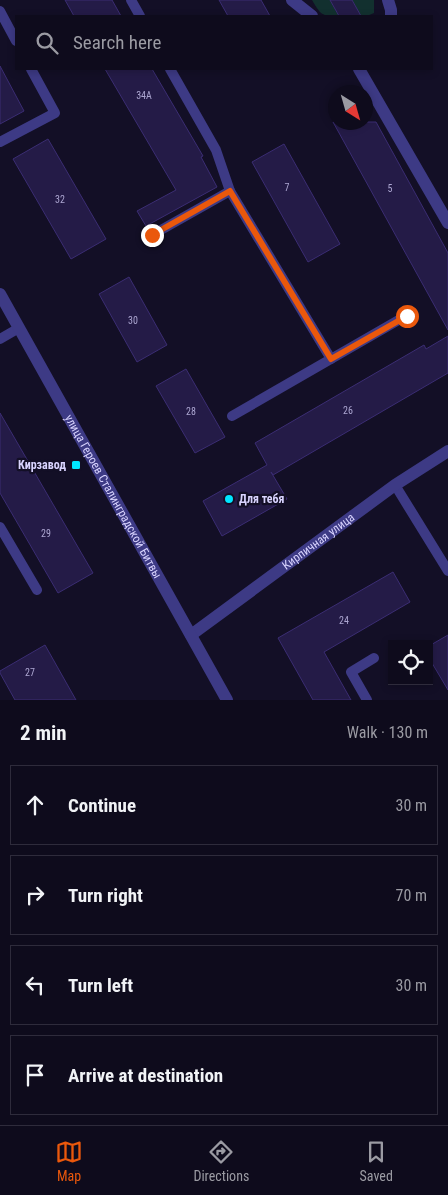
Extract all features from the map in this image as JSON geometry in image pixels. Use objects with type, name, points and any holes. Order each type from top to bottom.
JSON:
[{"type":"street","points":[[292,0],[311,15]]},
{"type":"street","points":[[388,0],[391,15]]},
{"type":"street","points":[[362,70],[448,223]]},
{"type":"street","name":"улица Героев Сталинградской Битвы","points":[[0,294],[227,700]]},
{"type":"street","name":"Кирпичная улица","points":[[190,635],[395,485],[448,451]]},
{"type":"lane","points":[[131,0],[139,15]]},
{"type":"lane","points":[[0,11],[15,39]]},
{"type":"lane","points":[[0,142],[54,113],[32,70]]},
{"type":"lane","points":[[171,70],[216,150],[230,191],[331,359]]},
{"type":"lane","points":[[152,235],[230,191]]},
{"type":"lane","points":[[232,416],[409,314]]},
{"type":"lane","points":[[0,339],[19,328]]},
{"type":"lane","points":[[395,485],[448,571]]},
{"type":"lane","points":[[0,527],[37,590]]},
{"type":"lane","points":[[367,700],[351,672],[374,658]]},
{"type":"green space","points":[[312,0],[338,0],[332,4],[338,15],[325,15],[317,9]]},
{"type":"green space","points":[[352,0],[374,0],[374,13],[360,15]]},
{"type":"building","points":[[65,0],[112,0],[120,15],[73,15]]},
{"type":"building","points":[[219,0],[261,0],[269,15],[227,15]]},
{"type":"building","points":[[330,0],[352,0],[360,15],[338,15]]},
{"type":"building","points":[[0,66],[24,111],[0,124]]},
{"type":"building","points":[[106,70],[153,70],[203,156],[201,157],[217,187],[146,226],[137,211],[176,190]]},
{"type":"building","points":[[373,122],[376,122],[448,253],[448,330],[337,130],[373,130]]},
{"type":"building","points":[[48,139],[106,239],[71,259],[13,159]]},
{"type":"building","points":[[284,144],[340,244],[308,262],[252,162]]},
{"type":"building","points":[[129,277],[167,345],[137,362],[99,294]]},
{"type":"building","points":[[448,336],[448,373],[273,475],[271,472],[287,499],[222,536],[203,501],[267,465],[255,443],[424,345],[426,349]]},
{"type":"building","points":[[186,369],[225,437],[195,453],[156,386]]},
{"type":"building","points":[[0,413],[93,573],[58,593],[0,493]]},
{"type":"building","points":[[393,572],[410,602],[324,652],[351,700],[313,700],[278,638]]},
{"type":"building","points":[[448,635],[448,690],[433,665],[433,644]]},
{"type":"building","points":[[45,645],[76,700],[15,700],[0,671]]},
{"type":"place","name":"Кирзавод","points":[[76,465]]},
{"type":"place","name":"Для тебя","points":[[229,499]]},
{"type":"route","points":[[152,235],[230,191],[331,359],[407,316]]}]
